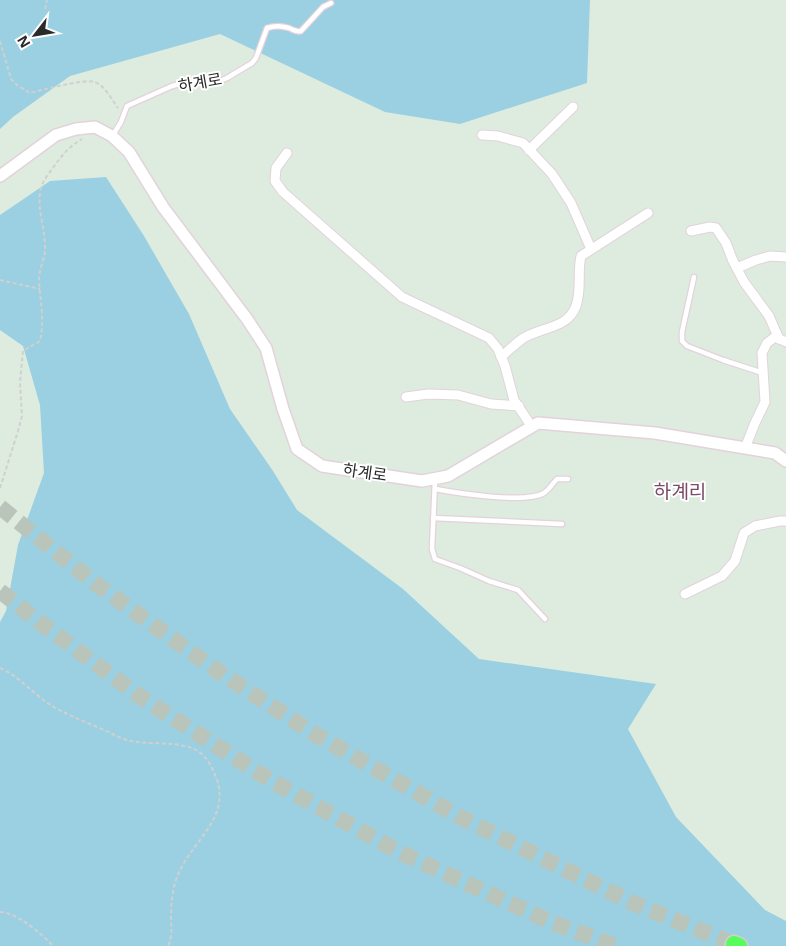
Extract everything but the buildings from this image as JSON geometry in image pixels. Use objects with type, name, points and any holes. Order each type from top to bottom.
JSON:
[{"type":"street","points":[[529,150],[572,106]]},
{"type":"street","name":"하계로","points":[[0,176],[56,135],[76,129],[95,127],[112,136],[129,152],[163,207],[247,319],[266,348],[283,409],[297,449],[322,466],[435,484],[538,423],[655,433],[775,454],[786,461]]},
{"type":"street","points":[[482,136],[498,136],[523,143],[552,174],[571,203],[591,249]]},
{"type":"street","points":[[286,153],[276,168],[275,181],[283,192],[402,297],[490,338],[502,357],[514,400],[532,426]]},
{"type":"street","points":[[502,357],[522,339],[563,323],[576,308],[580,290],[581,256],[648,213]]},
{"type":"street","points":[[691,231],[710,227],[716,228],[726,243],[744,282],[769,316],[783,341]]},
{"type":"street","points":[[737,268],[770,256],[786,257]]},
{"type":"street","points":[[745,448],[765,402],[762,353],[767,342],[775,336],[783,341]]},
{"type":"street","points":[[406,397],[428,394],[458,395],[491,404],[518,406]]},
{"type":"street","points":[[685,594],[722,576],[735,561],[744,533],[755,526],[786,521]]},
{"type":"lane","name":"하계로","points":[[112,136],[121,122],[127,106],[172,86],[186,82],[220,81],[227,78],[252,63],[256,58],[267,28],[288,28],[297,32],[301,31],[323,7],[331,3]]},
{"type":"lane","points":[[694,276],[682,332],[682,341],[686,346],[764,374]]},
{"type":"lane","points":[[545,619],[518,590],[489,581],[435,559],[432,549],[435,484],[459,493],[505,497],[533,497],[544,493],[557,479],[568,479]]},
{"type":"lane","points":[[434,518],[562,524]]},
{"type":"path","points":[[45,9],[47,0]]},
{"type":"path","points":[[0,40],[12,79],[16,85],[30,93],[84,81],[94,81],[102,87],[123,114]]},
{"type":"path","points":[[0,488],[22,416],[20,382],[23,351],[40,341],[42,335],[43,317],[39,280],[40,268],[46,247],[41,213],[41,188],[72,144],[83,139]]},
{"type":"path","points":[[0,280],[40,288]]},
{"type":"path","points":[[0,668],[13,675],[47,702],[77,718],[127,740],[193,748],[204,756],[209,763],[214,772],[219,791],[218,810],[214,820],[187,858],[176,880],[171,903],[172,936],[168,946]]},
{"type":"path","points":[[0,912],[7,912],[19,918],[53,946]]},
{"type":"shaded area","points":[[0,0],[590,0],[587,83],[460,124],[385,112],[220,34],[70,76],[13,117],[0,129]]},
{"type":"shaded area","points":[[106,177],[144,236],[189,314],[230,409],[273,471],[297,510],[403,589],[479,659],[656,684],[628,729],[676,817],[765,910],[786,921],[786,946],[0,946],[0,622],[6,611],[18,545],[44,473],[40,405],[23,346],[0,330],[0,215],[50,181]]},
{"type":"tunnel","points":[[0,507],[96,584],[219,672],[313,733],[458,816],[633,903],[734,944]]},
{"type":"tunnel","points":[[0,591],[142,698],[270,780],[401,853],[553,923],[616,946]]},
{"type":"district","name":"하계리","points":[[680,491]]}]
